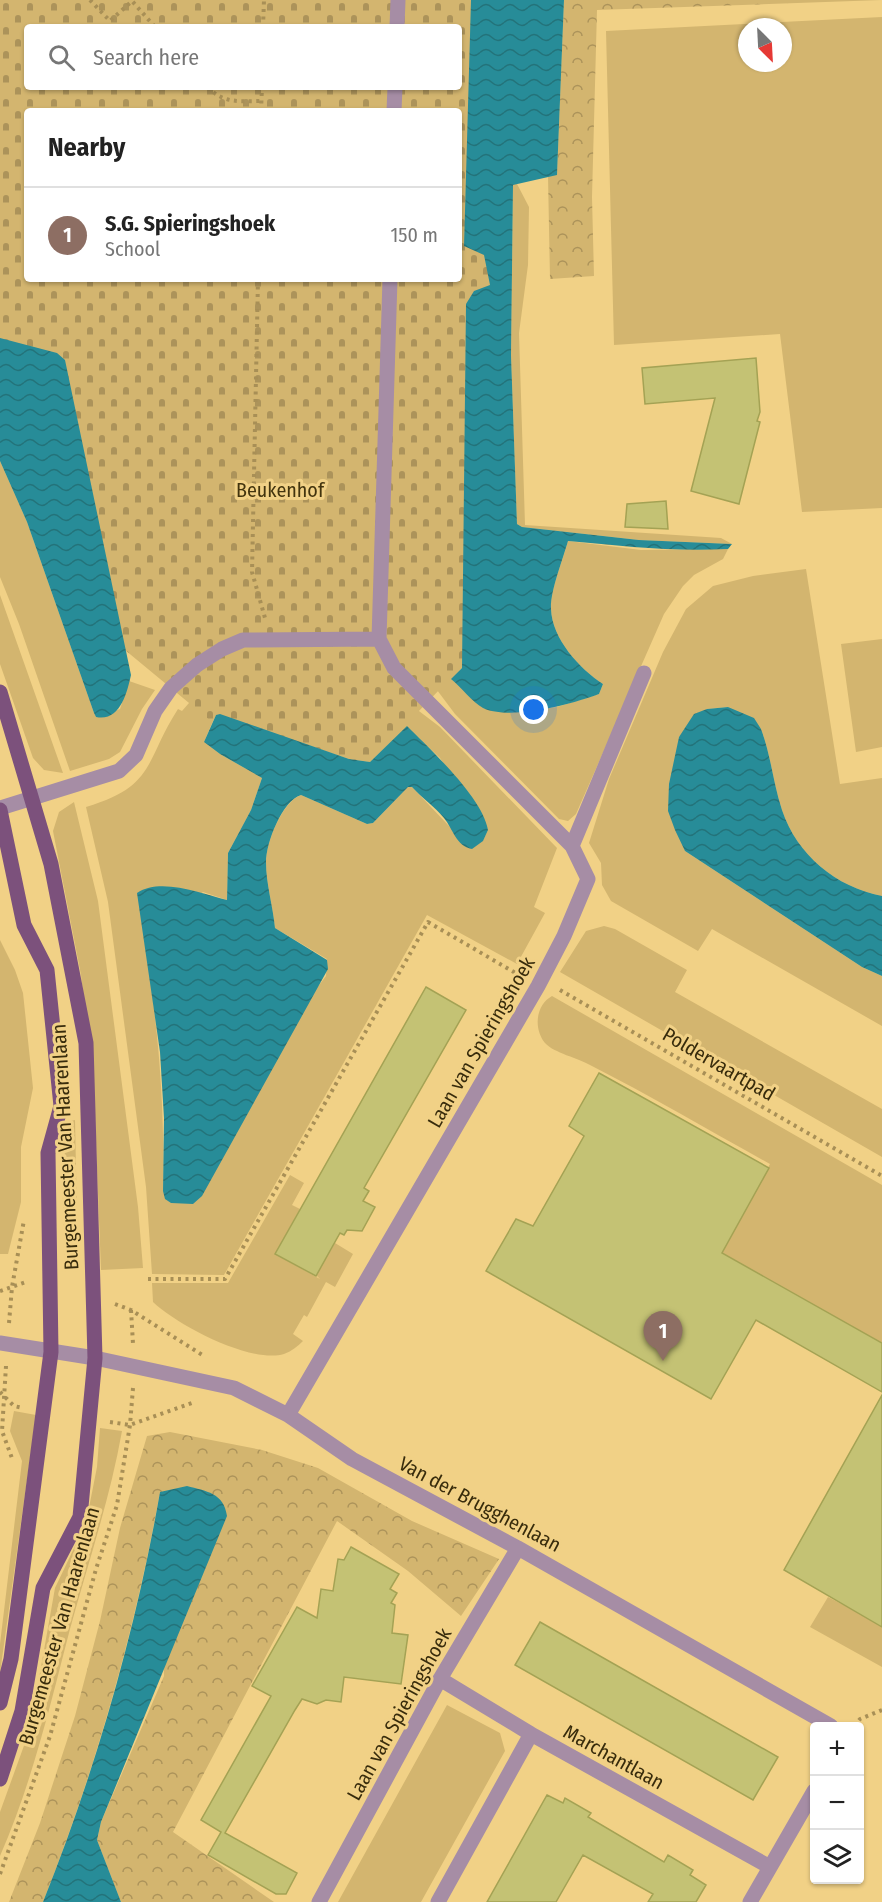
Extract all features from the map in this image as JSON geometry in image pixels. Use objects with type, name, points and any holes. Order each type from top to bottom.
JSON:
[{"type":"main road","name":"Burgemeester Van Haarenlaan","points":[[0,692],[51,864],[86,1043],[95,1358],[80,1517],[43,1588],[22,1711],[0,1779]]},
{"type":"main road","name":"Burgemeester Van Haarenlaan","points":[[0,809],[24,925],[47,970],[61,1107],[48,1153],[52,1288],[51,1352],[11,1659],[0,1703]]},
{"type":"street","points":[[397,24],[398,0]]},
{"type":"street","points":[[394,108],[395,90]]},
{"type":"street","points":[[390,282],[379,639],[394,668],[572,846],[644,673]]},
{"type":"street","points":[[0,809],[119,771],[135,755],[155,711],[171,688],[222,649],[243,640],[379,639]]},
{"type":"street","name":"Laan van Spieringshoek","points":[[288,1415],[540,982],[564,936],[588,879],[572,846]]},
{"type":"street","points":[[4,1344],[95,1358]]},
{"type":"street","name":"Van der Brugghenlaan","points":[[95,1358],[234,1388],[288,1415],[352,1460],[518,1548],[824,1722]]},
{"type":"street","name":"Laan van Spieringshoek","points":[[319,1902],[440,1679],[518,1548]]},
{"type":"street","name":"Marchantlaan","points":[[440,1679],[531,1734],[770,1867]]},
{"type":"street","points":[[438,1902],[531,1734]]},
{"type":"street","points":[[750,1902],[810,1798]]},
{"type":"path","points":[[90,0],[110,21],[132,1],[152,24]]},
{"type":"path","points":[[263,24],[264,0]]},
{"type":"path","points":[[211,90],[216,96],[227,101],[262,101]]},
{"type":"path","points":[[261,108],[262,90]]},
{"type":"path","points":[[258,282],[252,572],[271,639]]},
{"type":"path","name":"Poldervaartpad","points":[[148,1279],[225,1279],[428,922],[540,982],[882,1176]]},
{"type":"path","points":[[15,1470],[2,1431],[4,1344],[26,1213]]},
{"type":"path","points":[[0,1292],[25,1282],[52,1288]]},
{"type":"path","points":[[88,1419],[130,1425],[234,1388],[210,1360],[131,1311],[93,1295]]},
{"type":"path","name":"Burgemeester Van Haarenlaan","points":[[0,1874],[50,1736],[96,1569],[117,1505],[130,1425],[134,1368],[131,1311]]},
{"type":"path","points":[[0,1392],[14,1406],[42,1411]]},
{"type":"path","points":[[857,1722],[882,1710]]},
{"type":"green space","name":"Beukenhof","points":[[0,0],[505,0],[488,639],[370,762],[349,759],[216,715],[212,722],[125,650],[0,406]]},
{"type":"green space","points":[[471,0],[462,668],[452,679],[518,711],[557,707],[599,694],[603,684],[585,670],[569,652],[556,631],[553,620],[551,602],[568,541],[641,550],[728,549],[723,559],[694,575],[683,586],[664,614],[576,814],[568,821],[559,819],[455,714],[437,690],[459,282],[462,282],[462,108],[459,108],[459,90],[462,90],[460,24]]},
{"type":"green space","points":[[564,0],[882,0],[597,10],[592,197],[594,276],[550,279],[548,176],[557,174]]},
{"type":"green space","points":[[882,17],[882,508],[802,512],[780,334],[614,345],[606,31],[738,24],[738,72],[792,72],[792,22]]},
{"type":"green space","points":[[516,182],[529,207],[528,265],[519,333],[525,525],[721,538],[732,544],[639,540],[522,527],[517,524],[511,355],[513,185]]},
{"type":"green space","points":[[0,461],[27,522],[96,717],[120,709],[129,681],[155,690],[142,709],[120,752],[109,759],[70,771],[19,624],[0,577]]},
{"type":"green space","points":[[806,569],[840,784],[882,778],[882,896],[865,892],[834,877],[808,855],[797,841],[782,810],[761,729],[728,707],[707,709],[679,737],[676,759],[685,851],[862,967],[882,976],[882,1026],[712,929],[698,951],[611,901],[602,885],[601,863],[589,843],[609,779],[663,652],[686,609],[713,586],[753,576]]},
{"type":"green space","points":[[0,595],[63,773],[44,770],[33,758],[0,664]]},
{"type":"green space","points":[[882,639],[882,747],[856,752],[841,644]]},
{"type":"green space","points":[[196,695],[415,708],[440,727],[557,848],[534,907],[545,913],[517,964],[427,915],[224,1275],[152,1274],[146,1187],[108,902],[86,807],[109,799],[137,781],[178,709],[182,711]],"holes":[[[216,714],[370,762],[407,727],[440,758],[488,830],[483,840],[449,826],[412,787],[408,787],[373,823],[367,824],[301,795],[294,799],[276,824],[267,854],[267,878],[275,928],[327,959],[326,976],[163,1191],[160,1064],[144,938],[203,892],[227,900],[228,853],[251,810],[262,778],[204,742]]]},
{"type":"green space","points":[[74,802],[98,901],[138,1207],[143,1268],[101,1270],[94,1090],[81,975],[53,831],[59,812]]},
{"type":"green space","points":[[604,926],[615,929],[687,970],[675,992],[882,1109],[882,1157],[560,972],[586,931]]},
{"type":"green space","points":[[0,940],[15,970],[23,993],[33,1088],[21,1147],[21,1202],[8,1254],[0,1254]]},
{"type":"green space","points":[[552,996],[882,1185],[882,1343],[705,1244],[740,1220],[770,1164],[585,1062],[549,1047],[541,1037],[538,1017],[542,1005]]},
{"type":"green space","points":[[75,1120],[78,1265],[65,1262],[63,1209],[64,1155],[71,1121]]},
{"type":"green space","points":[[290,1175],[304,1183],[292,1205],[300,1209],[275,1254],[320,1279],[316,1275],[335,1243],[353,1254],[335,1287],[326,1282],[307,1317],[304,1315],[293,1334],[303,1341],[301,1343],[284,1354],[270,1356],[234,1348],[196,1331],[153,1302],[152,1283],[228,1283]]},
{"type":"green space","points":[[14,1411],[36,1415],[0,1673],[0,1644],[22,1461],[10,1431]]},
{"type":"green space","points":[[100,1428],[122,1431],[111,1481],[40,1744],[22,1801],[0,1856],[0,1812],[30,1729],[55,1588],[86,1523],[97,1467]]},
{"type":"green space","points":[[170,1432],[262,1450],[318,1468],[412,1521],[499,1559],[461,1616],[408,1571],[337,1521],[173,1832],[274,1902],[121,1902],[97,1840],[101,1822],[164,1676],[160,1492],[126,1648],[112,1700],[62,1852],[43,1902],[9,1902],[40,1823],[75,1716],[100,1621],[120,1528],[147,1436]]},
{"type":"green space","points":[[828,1597],[882,1625],[882,1667],[810,1627]]},
{"type":"green space","points":[[447,1705],[500,1733],[505,1751],[421,1902],[338,1902]]},
{"type":"water","points":[[471,0],[564,0],[557,175],[513,185],[511,355],[517,524],[522,527],[639,540],[732,544],[728,549],[687,550],[568,541],[551,602],[553,620],[556,631],[569,652],[585,670],[603,684],[599,694],[541,710],[509,713],[483,708],[451,679],[462,668],[466,304],[474,291],[490,285],[484,255],[464,246]]},
{"type":"water","points":[[0,338],[57,353],[65,360],[131,675],[121,705],[117,711],[104,717],[96,717],[94,713],[27,522],[0,461]]},
{"type":"water","points":[[728,707],[754,718],[761,729],[782,810],[797,841],[808,855],[834,877],[865,892],[882,896],[882,976],[862,967],[685,851],[668,811],[669,784],[679,737],[694,714],[707,709]]},
{"type":"water","points":[[220,714],[349,759],[370,762],[407,726],[466,789],[484,817],[488,830],[483,841],[472,849],[467,847],[458,841],[447,822],[412,787],[408,787],[373,823],[367,824],[301,795],[288,805],[272,834],[266,862],[275,928],[327,960],[328,969],[202,1196],[193,1204],[171,1203],[165,1199],[163,1191],[164,1118],[160,1052],[137,893],[158,886],[182,888],[227,900],[228,853],[251,810],[262,778],[204,742],[216,715]]},
{"type":"water","points":[[187,1486],[213,1494],[222,1502],[227,1516],[101,1822],[97,1840],[121,1902],[43,1902],[80,1802],[112,1700],[139,1596],[160,1492]]},
{"type":"building","points":[[756,358],[760,412],[757,421],[760,422],[739,504],[691,491],[715,398],[645,404],[642,368]]},
{"type":"building","points":[[666,501],[668,529],[625,527],[627,504]]},
{"type":"building","points":[[426,987],[466,1010],[364,1188],[369,1191],[363,1201],[375,1207],[362,1231],[347,1230],[344,1235],[340,1233],[316,1276],[275,1254]]},
{"type":"building","points":[[599,1073],[769,1168],[722,1253],[882,1343],[882,1392],[756,1320],[711,1399],[486,1271],[516,1219],[533,1226],[584,1136],[569,1126]]},
{"type":"building","points":[[882,1395],[882,1627],[784,1570]]},
{"type":"building","points":[[351,1547],[399,1574],[390,1589],[397,1593],[391,1603],[395,1605],[392,1633],[408,1635],[401,1684],[344,1677],[341,1702],[326,1700],[317,1704],[302,1699],[295,1710],[225,1833],[297,1873],[286,1894],[276,1894],[208,1855],[221,1832],[201,1820],[271,1696],[252,1686],[297,1607],[317,1618],[321,1589],[333,1591],[338,1559],[344,1560]]},
{"type":"building","points":[[540,1622],[778,1757],[753,1800],[515,1665]]},
{"type":"building","points":[[547,1795],[563,1803],[565,1798],[591,1813],[588,1817],[664,1862],[668,1855],[693,1870],[690,1875],[706,1885],[696,1902],[648,1902],[653,1894],[583,1855],[556,1902],[487,1902]]},
{"type":"place","name":"S.G. Spieringshoek","points":[[663,1361]]}]
